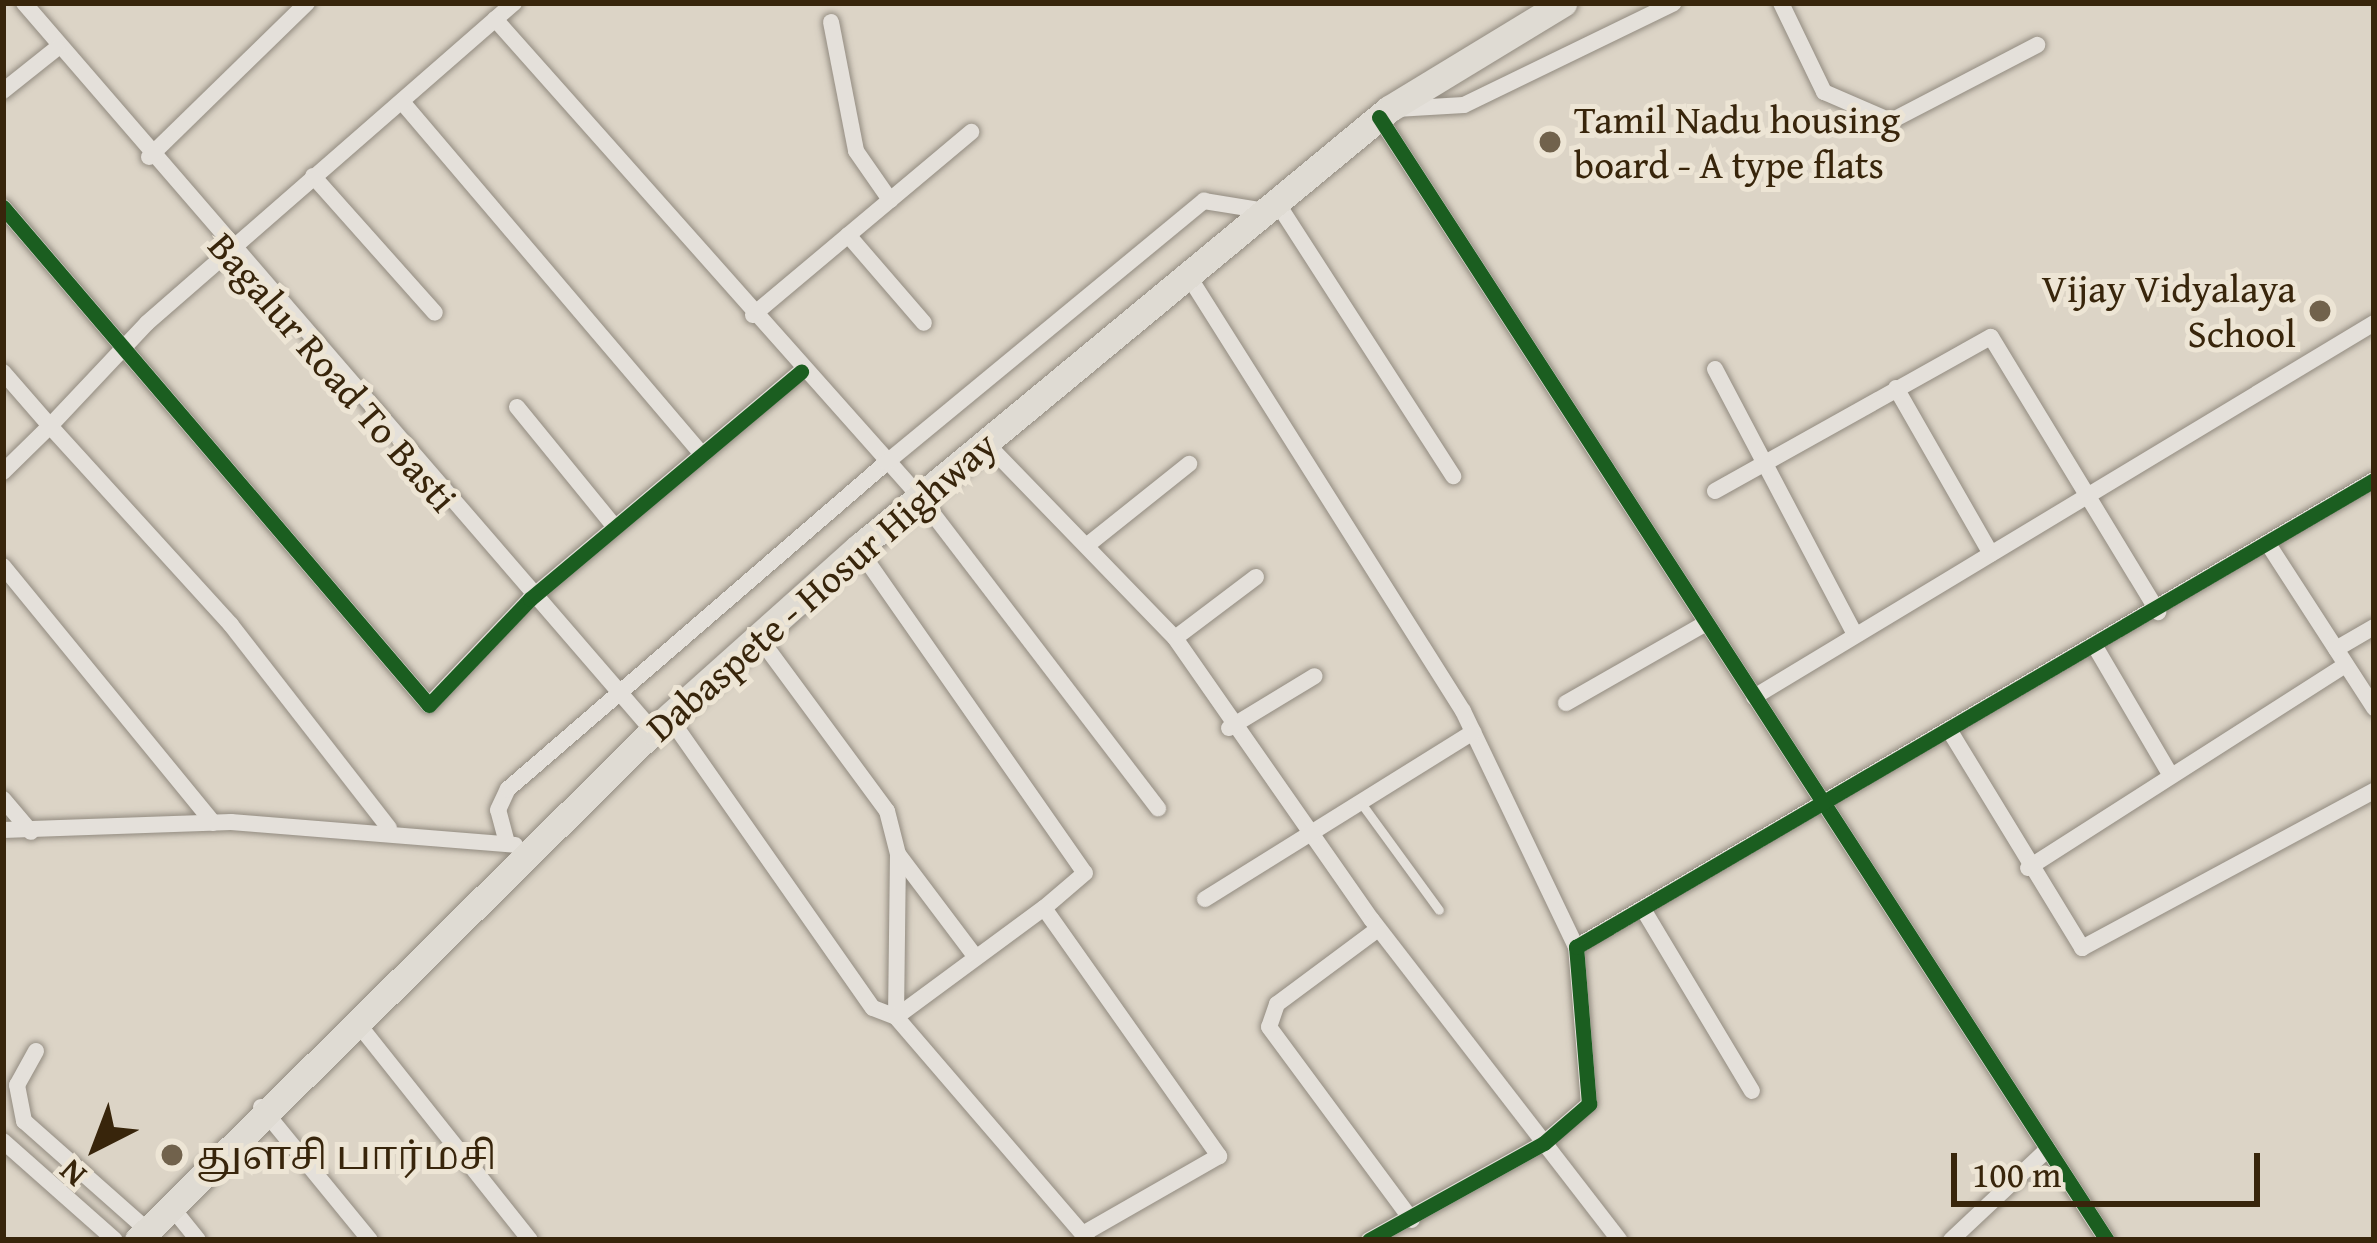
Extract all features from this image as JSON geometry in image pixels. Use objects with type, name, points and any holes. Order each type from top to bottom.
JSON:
[{"type":"highway","name":"Dabaspete - Hosur Highway","points":[[142,1235],[262,1107],[356,1020],[520,845],[858,548],[1267,204],[1384,113],[1563,3]]},
{"type":"street","name":"Bagalur Road To Basti","points":[[24,3],[228,251],[530,599],[616,692],[661,724],[873,1008],[896,1017],[1085,1237]]},
{"type":"street","points":[[149,157],[307,3]]},
{"type":"street","points":[[3,472],[228,251],[514,3]]},
{"type":"street","points":[[1674,3],[1464,105],[1384,113],[1706,623],[2107,1240]]},
{"type":"street","points":[[1781,3],[1824,92],[1892,121],[2037,45]]},
{"type":"street","points":[[495,19],[801,372],[920,496],[1158,808]]},
{"type":"street","points":[[830,22],[856,151],[890,200]]},
{"type":"street","points":[[3,91],[57,48]]},
{"type":"street","points":[[403,103],[704,455]]},
{"type":"street","points":[[753,315],[971,132]]},
{"type":"street","points":[[313,176],[435,313]]},
{"type":"street","points":[[520,845],[498,810],[508,789],[887,462],[1204,201],[1267,204],[1453,476]]},
{"type":"street","points":[[3,207],[127,347],[416,702],[429,705],[530,599],[801,372]]},
{"type":"street","points":[[848,235],[924,323]]},
{"type":"street","points":[[1186,272],[1473,732],[1576,947],[1594,1097],[1544,1143],[1369,1240]]},
{"type":"street","points":[[1754,697],[2374,323]]},
{"type":"street","points":[[1715,491],[1991,337],[2158,612]]},
{"type":"street","points":[[1715,369],[1854,633]]},
{"type":"street","points":[[3,372],[231,625],[389,828]]},
{"type":"street","points":[[1896,388],[1991,554]]},
{"type":"street","points":[[517,407],[614,526]]},
{"type":"street","points":[[985,442],[1038,507],[1090,543],[1175,638],[1229,728],[1619,1240]]},
{"type":"street","points":[[1090,543],[1189,464]]},
{"type":"street","points":[[1576,947],[2270,547],[2374,480]]},
{"type":"street","points":[[2270,547],[2374,708]]},
{"type":"street","points":[[858,548],[1085,872],[1044,908],[896,1017]]},
{"type":"street","points":[[3,566],[213,823]]},
{"type":"street","points":[[1175,638],[1256,577]]},
{"type":"street","points":[[1566,703],[1706,623]]},
{"type":"street","points":[[2028,868],[2171,776],[2341,657],[2374,627]]},
{"type":"street","points":[[758,636],[887,811],[898,854],[896,1017]]},
{"type":"street","points":[[2096,648],[2171,776]]},
{"type":"street","points":[[1229,728],[1315,676]]},
{"type":"street","points":[[1205,899],[1356,796],[1473,732]]},
{"type":"street","points":[[1951,733],[2028,868],[2082,948],[2374,791]]},
{"type":"street","points":[[3,799],[31,832]]},
{"type":"street","points":[[3,830],[213,823],[389,828],[520,845]]},
{"type":"street","points":[[898,854],[975,956]]},
{"type":"street","points":[[1044,908],[1219,1156],[1085,1237]]},
{"type":"street","points":[[1643,909],[1752,1091]]},
{"type":"street","points":[[1378,929],[1276,1004],[1269,1028],[1412,1220]]},
{"type":"street","points":[[356,1020],[530,1240]]},
{"type":"street","points":[[36,1051],[17,1085],[24,1121],[142,1235]]},
{"type":"street","points":[[262,1107],[370,1240]]},
{"type":"street","points":[[24,1121],[4,1144],[115,1240]]},
{"type":"street","points":[[1951,1240],[2048,1149]]},
{"type":"street","points":[[169,1204],[198,1240]]},
{"type":"lane","points":[[1356,796],[1439,910]]},
{"type":"cycle path","points":[[1379,117],[2107,1240]]},
{"type":"cycle path","points":[[3,207],[429,705],[530,599],[801,372]]},
{"type":"cycle path","points":[[1369,1240],[1544,1143],[1589,1104],[1576,947],[2374,480]]},
{"type":"place","name":"Tamil Nadu housing board - A type flats","points":[[1550,142]]},
{"type":"place","name":"Vijay Vidyalaya School","points":[[2320,311]]},
{"type":"place","name":"துளசி பார்மசி","points":[[172,1155]]}]
